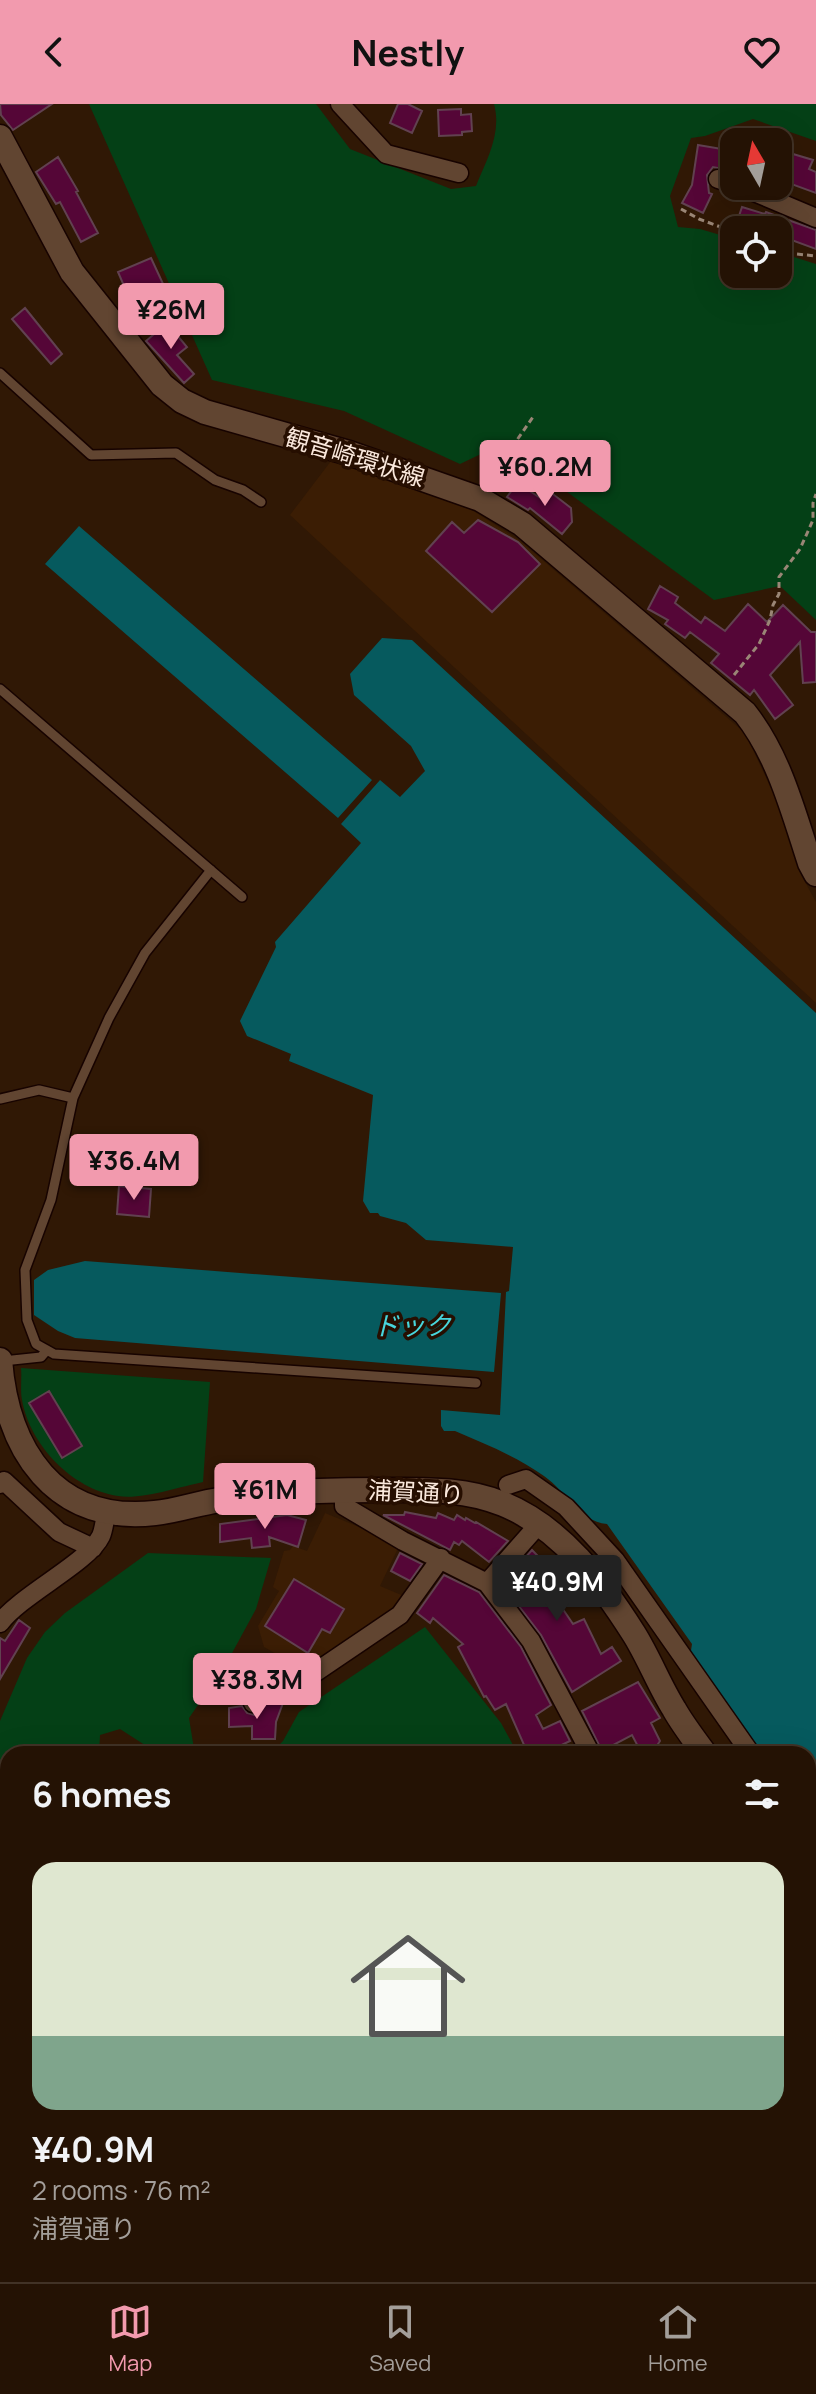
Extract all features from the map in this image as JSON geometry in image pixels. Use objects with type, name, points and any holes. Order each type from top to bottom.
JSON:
[{"type":"main road","name":"観音崎環状線","points":[[0,137],[72,272],[154,375],[182,401],[205,412],[349,453],[480,499],[522,524],[745,713],[772,755],[816,874]]},
{"type":"main road","name":"浦賀通り","points":[[0,1361],[1,1386],[7,1412],[28,1458],[47,1481],[72,1498],[106,1512],[152,1514],[219,1500],[344,1490],[439,1490],[468,1493],[504,1504],[565,1543],[596,1580],[635,1635],[674,1710],[699,1746]]},
{"type":"street","points":[[340,104],[386,154],[459,173]]},
{"type":"street","points":[[773,200],[816,218]]},
{"type":"street","points":[[508,1485],[526,1479],[566,1507],[615,1560],[745,1746]]},
{"type":"street","points":[[0,1484],[4,1481],[59,1532],[93,1548]]},
{"type":"street","points":[[344,1490],[344,1506],[403,1541],[487,1583],[531,1641],[587,1746]]},
{"type":"street","points":[[0,1623],[38,1588],[93,1548],[101,1536],[106,1512]]},
{"type":"street","points":[[487,1583],[539,1524]]},
{"type":"street","points":[[253,1703],[272,1665],[307,1678],[400,1615],[441,1558]]},
{"type":"lane","points":[[0,373],[91,455],[176,453],[215,480],[243,490],[261,502]]},
{"type":"lane","points":[[0,689],[242,897]]},
{"type":"lane","points":[[211,870],[145,953],[109,1018],[73,1098],[51,1200],[25,1270],[27,1320],[36,1344],[54,1354],[476,1383]]},
{"type":"lane","points":[[0,1099],[39,1090],[73,1098]]},
{"type":"lane","points":[[0,1361],[41,1357],[47,1350]]},
{"type":"path","points":[[681,209],[720,227]]},
{"type":"path","points":[[792,253],[816,256]]},
{"type":"path","points":[[480,499],[490,478],[533,417]]},
{"type":"path","points":[[720,693],[759,644],[779,594],[779,577],[800,549],[813,520],[816,494]]},
{"type":"shaded area","points":[[331,461],[472,510],[520,541],[745,733],[775,797],[800,873],[816,902],[816,1003],[290,515]]},
{"type":"shaded area","points":[[325,1513],[400,1544],[380,1586],[406,1597],[394,1614],[336,1651],[301,1668],[264,1647],[258,1626],[279,1591],[273,1587],[284,1551],[293,1546],[307,1551]]},
{"type":"green space","points":[[89,104],[316,104],[350,149],[451,189],[476,186],[495,136],[494,104],[816,104],[816,141],[792,133],[792,128],[779,128],[753,119],[691,138],[670,196],[678,227],[720,235],[720,288],[792,288],[792,256],[816,264],[816,620],[780,586],[714,600],[502,444],[460,464],[344,411],[212,380]]},
{"type":"green space","points":[[21,1368],[210,1382],[203,1482],[127,1497],[101,1492],[85,1484],[56,1462],[34,1433],[22,1400]]},
{"type":"green space","points":[[148,1553],[271,1558],[256,1609],[225,1666],[189,1718],[194,1746],[146,1746],[120,1729],[100,1735],[99,1746],[0,1746],[0,1721],[27,1658],[45,1632],[65,1613]]},
{"type":"green space","points":[[425,1627],[501,1723],[514,1746],[278,1746],[299,1712]]},
{"type":"water","points":[[79,526],[372,780],[338,818],[45,564]]},
{"type":"water","points":[[382,638],[412,640],[816,1013],[816,1746],[752,1746],[690,1657],[692,1644],[607,1524],[580,1512],[544,1476],[523,1463],[455,1431],[444,1431],[441,1410],[500,1415],[506,1292],[509,1291],[513,1247],[426,1240],[406,1223],[370,1213],[363,1201],[373,1095],[289,1061],[291,1054],[247,1036],[240,1021],[276,947],[275,942],[361,843],[341,824],[380,780],[400,797],[425,771],[411,746],[354,695],[350,674]]},
{"type":"water","name":"ドック","points":[[85,1261],[501,1293],[494,1372],[75,1338],[34,1315],[34,1280],[48,1270]]},
{"type":"building","points":[[0,104],[52,104],[13,130],[1,115]]},
{"type":"building","points":[[398,104],[408,104],[422,111],[412,133],[390,123]]},
{"type":"building","points":[[461,109],[461,115],[471,114],[472,131],[462,132],[462,135],[439,136],[438,110]]},
{"type":"building","points":[[698,145],[720,149],[720,168],[713,167],[707,175],[709,193],[712,194],[703,213],[682,203],[692,185]]},
{"type":"building","points":[[793,154],[813,160],[809,169],[816,172],[816,193],[792,184]]},
{"type":"building","points":[[58,157],[98,233],[81,242],[60,202],[56,204],[36,172]]},
{"type":"building","points":[[742,207],[777,216],[739,216]]},
{"type":"building","points":[[792,221],[816,230],[816,249],[792,240]]},
{"type":"building","points":[[151,258],[164,286],[130,300],[118,272]]},
{"type":"building","points":[[25,308],[62,354],[51,364],[12,319]]},
{"type":"building","points":[[167,323],[187,347],[177,355],[194,374],[184,383],[146,341]]},
{"type":"building","points":[[515,486],[525,488],[542,499],[549,491],[571,508],[572,522],[562,534],[530,508],[528,510],[507,497]]},
{"type":"building","points":[[478,520],[518,542],[540,564],[492,612],[426,551],[452,522],[464,533]]},
{"type":"building","points":[[660,586],[678,597],[675,603],[701,623],[705,617],[725,631],[748,604],[767,622],[783,605],[811,632],[816,632],[816,682],[803,683],[800,642],[770,675],[793,705],[775,719],[754,690],[750,695],[711,663],[719,654],[690,632],[685,638],[665,624],[668,620],[648,609]]},
{"type":"building","points":[[119,1186],[151,1189],[149,1217],[117,1214]]},
{"type":"building","points":[[49,1391],[82,1446],[62,1458],[29,1403]]},
{"type":"building","points":[[405,1512],[436,1518],[438,1513],[454,1520],[457,1515],[508,1541],[489,1562],[462,1541],[459,1545],[454,1542],[450,1550],[383,1515],[404,1515]]},
{"type":"building","points":[[287,1515],[306,1520],[298,1547],[269,1537],[270,1546],[252,1548],[251,1538],[220,1542],[220,1524]]},
{"type":"building","points":[[532,1550],[569,1588],[556,1599],[573,1624],[584,1619],[601,1654],[612,1647],[621,1661],[572,1692],[541,1635],[502,1584]]},
{"type":"building","points":[[400,1553],[422,1564],[410,1581],[391,1571]]},
{"type":"building","points":[[444,1575],[479,1592],[521,1647],[551,1705],[536,1715],[543,1729],[560,1721],[570,1741],[560,1746],[524,1746],[506,1704],[495,1710],[484,1697],[458,1647],[463,1644],[433,1618],[430,1623],[417,1613]]},
{"type":"building","points":[[294,1579],[344,1609],[330,1633],[322,1629],[308,1653],[265,1626]]},
{"type":"building","points":[[19,1620],[30,1628],[0,1679],[0,1638],[5,1641]]},
{"type":"building","points":[[246,1655],[261,1661],[249,1684],[229,1676],[239,1674]]},
{"type":"building","points":[[638,1682],[660,1718],[651,1723],[660,1741],[657,1746],[638,1746],[632,1735],[611,1746],[600,1746],[582,1711]]},
{"type":"building","points":[[283,1703],[276,1722],[275,1739],[252,1739],[252,1726],[229,1727],[229,1708],[242,1706],[247,1713],[254,1715],[266,1704]]}]
